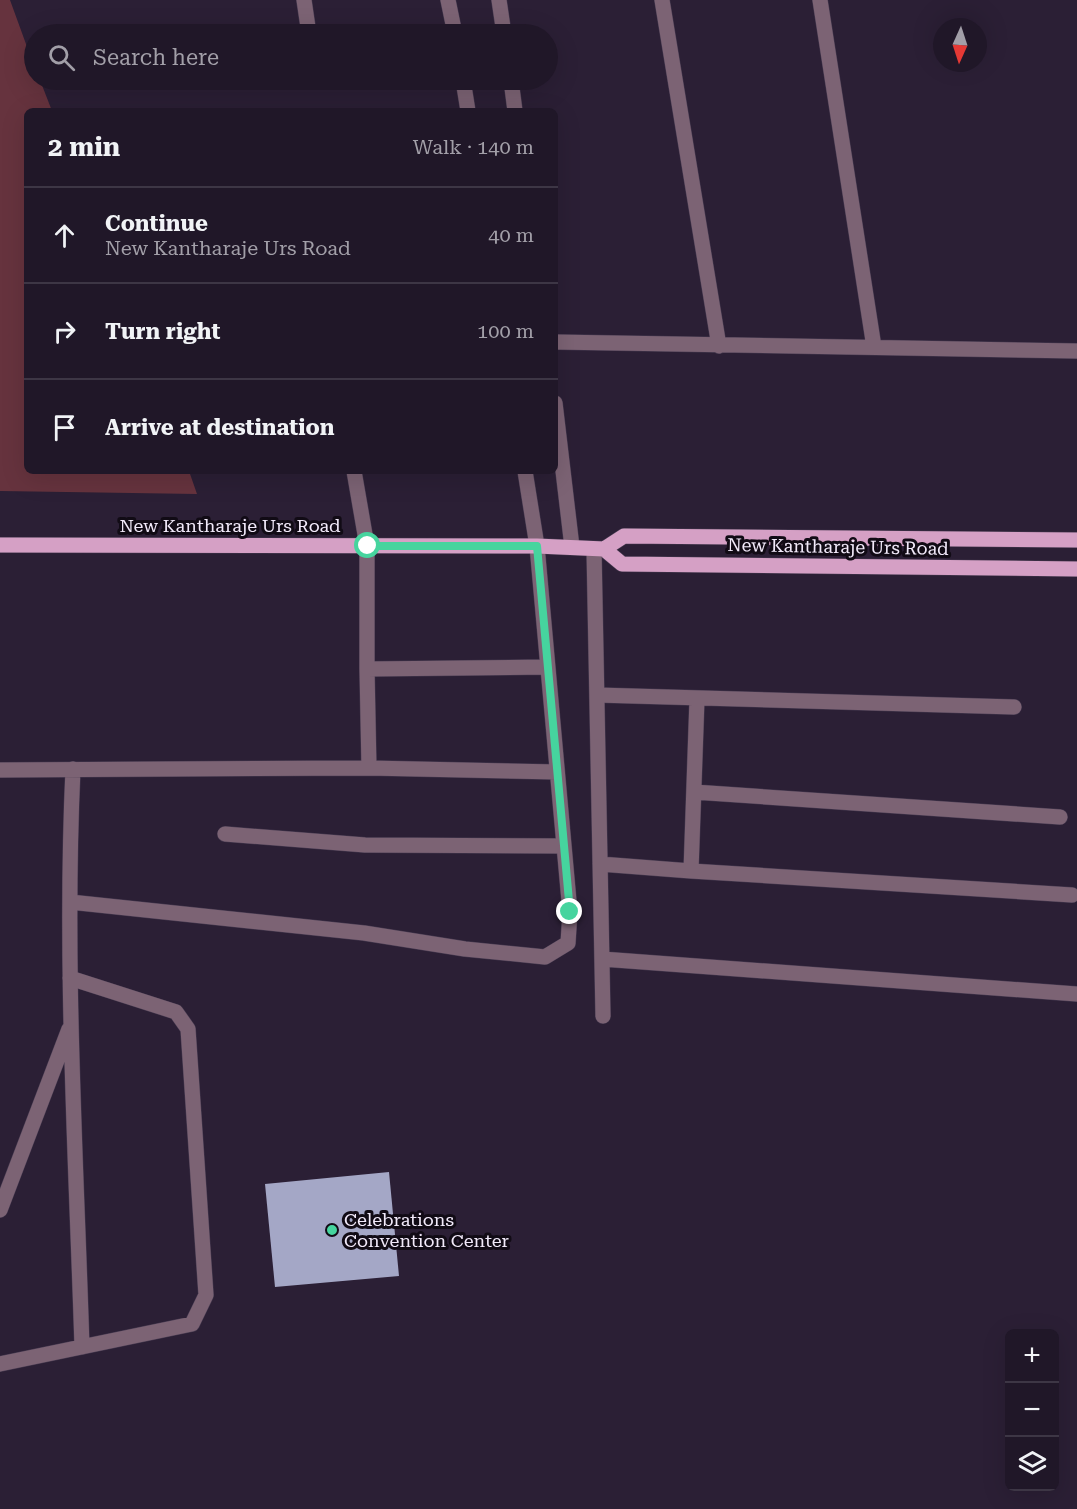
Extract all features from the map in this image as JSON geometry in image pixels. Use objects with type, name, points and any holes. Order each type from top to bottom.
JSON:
[{"type":"main road","name":"New Kantharaje Urs Road","points":[[0,545],[537,546],[599,549],[624,536],[1077,540]]},
{"type":"main road","name":"New Kantharaje Urs Road","points":[[599,549],[622,564],[1077,569]]},
{"type":"street","points":[[304,0],[308,24]]},
{"type":"street","points":[[448,0],[453,24]]},
{"type":"street","points":[[499,0],[503,24]]},
{"type":"street","points":[[662,0],[719,346]]},
{"type":"street","points":[[820,0],[874,347]]},
{"type":"street","points":[[465,90],[468,108]]},
{"type":"street","points":[[512,90],[515,108]]},
{"type":"street","points":[[558,342],[1077,351]]},
{"type":"street","points":[[558,429],[572,548]]},
{"type":"street","points":[[355,474],[368,546],[369,768]]},
{"type":"street","points":[[70,902],[364,933],[465,949],[545,957],[568,943],[570,912],[537,546],[525,474]]},
{"type":"street","points":[[599,549],[597,695],[603,1016]]},
{"type":"street","points":[[367,669],[547,667]]},
{"type":"street","points":[[597,695],[1014,707]]},
{"type":"street","points":[[691,871],[697,699]]},
{"type":"street","points":[[0,770],[369,768],[557,772]]},
{"type":"street","points":[[73,769],[69,853],[70,978],[82,1347]]},
{"type":"street","points":[[694,792],[1060,817]]},
{"type":"street","points":[[225,834],[365,845],[563,846]]},
{"type":"street","points":[[600,864],[1072,895]]},
{"type":"street","points":[[602,959],[1077,994]]},
{"type":"street","points":[[0,1364],[192,1324],[206,1295],[188,1029],[176,1012],[70,978]]},
{"type":"street","points":[[0,1210],[72,1020]]},
{"type":"shaded area","points":[[0,0],[10,0],[24,38],[24,90],[44,90],[51,108],[24,108],[24,474],[190,474],[197,494],[0,491]]},
{"type":"building","name":"Celebrations Convention Center","points":[[389,1172],[399,1276],[275,1287],[265,1184]]},
{"type":"place","name":"Celebrations Convention Center","points":[[332,1230]]},
{"type":"route","points":[[368,546],[537,546],[570,912]]}]
